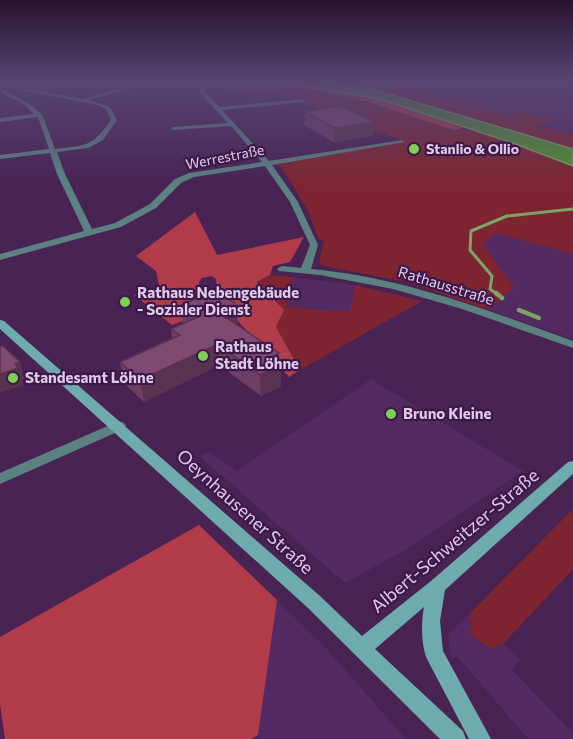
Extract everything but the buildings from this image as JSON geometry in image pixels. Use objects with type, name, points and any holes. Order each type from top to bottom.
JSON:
[{"type":"main road","name":"Oeynhausener Straße","points":[[0,323],[119,426],[363,647],[455,739]]},
{"type":"main road","name":"Albert-Schweitzer-Straße","points":[[363,647],[438,586],[573,466]]},
{"type":"main road","points":[[438,586],[431,621],[434,653],[480,739]]},
{"type":"street","points":[[0,120],[35,116]]},
{"type":"street","points":[[40,116],[73,202],[90,234]]},
{"type":"street","points":[[0,157],[78,149],[96,143],[114,120],[112,116]]},
{"type":"street","points":[[224,116],[268,163],[311,238],[314,245],[305,271]]},
{"type":"street","points":[[173,129],[231,124]]},
{"type":"street","name":"Werrestraße","points":[[0,256],[118,225],[153,206],[185,178],[402,141]]},
{"type":"street","name":"Rathausstraße","points":[[282,269],[351,275],[392,284],[573,345]]},
{"type":"street","points":[[0,478],[119,426]]},
{"type":"shaded area","points":[[339,116],[412,116],[453,130],[464,129],[495,136],[573,166],[573,254],[496,233],[483,244],[514,288],[489,310],[407,282],[323,266],[319,263],[324,240],[319,240],[309,213],[282,168],[275,164],[404,141]]},
{"type":"shaded area","points":[[412,116],[429,116],[463,128],[453,130]]},
{"type":"shaded area","points":[[432,116],[464,116],[573,149],[573,166]]},
{"type":"shaded area","points":[[466,116],[541,116],[554,120],[537,125],[573,135],[573,149]]},
{"type":"shaded area","points":[[510,116],[573,116],[573,135]]},
{"type":"shaded area","points":[[195,212],[217,255],[304,237],[290,262],[273,266],[270,275],[256,282],[284,310],[276,327],[300,370],[289,377],[217,298],[216,279],[212,276],[202,278],[199,282],[194,317],[172,325],[134,295],[159,286],[156,271],[136,256]]},
{"type":"shaded area","points":[[496,232],[573,254],[573,339],[489,310],[513,288],[483,244]]},
{"type":"shaded area","points":[[270,275],[293,277],[286,307],[350,312],[355,285],[422,301],[300,370],[276,327],[282,316],[255,282]]},
{"type":"shaded area","points":[[293,277],[355,285],[351,312],[286,307]]},
{"type":"shaded area","points":[[371,379],[523,471],[405,550],[345,583],[199,456],[208,451],[237,471]]},
{"type":"shaded area","points":[[573,509],[573,569],[504,643],[490,649],[471,635],[470,613]]},
{"type":"shaded area","points":[[199,525],[277,600],[258,735],[251,739],[5,739],[0,705],[0,637]]},
{"type":"shaded area","points":[[277,600],[326,648],[406,739],[260,739],[258,735]]},
{"type":"shaded area","points":[[470,613],[471,635],[490,649],[504,643],[520,659],[512,670],[573,733],[573,739],[528,739],[458,657],[451,657],[448,634]]},
{"type":"waterway","points":[[498,295],[490,289],[492,276],[470,250],[471,231],[507,216],[573,209]]},
{"type":"waterway","points":[[496,293],[502,298]]},
{"type":"waterway","points":[[519,310],[539,318]]},
{"type":"place","name":"Stanlio & Ollio","points":[[414,149]]},
{"type":"place","name":"Rathaus Nebengebäude - Sozialer Dienst","points":[[125,302]]},
{"type":"place","name":"Rathaus Stadt Löhne","points":[[203,356]]},
{"type":"place","name":"Standesamt Löhne","points":[[13,378]]},
{"type":"place","name":"Bruno Kleine","points":[[391,414]]}]
